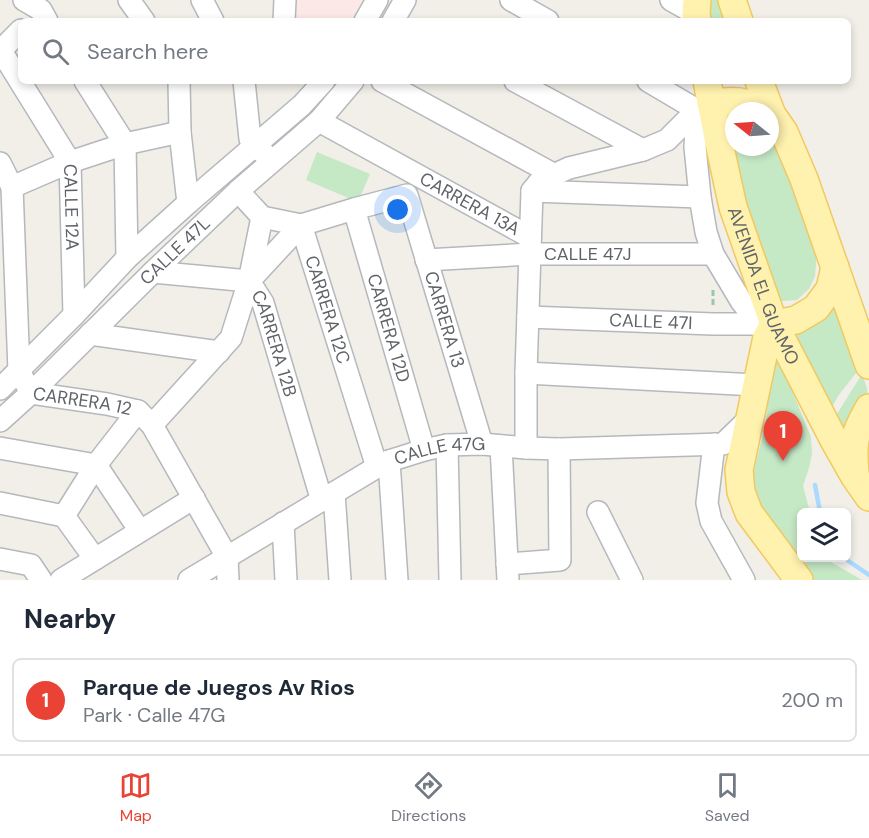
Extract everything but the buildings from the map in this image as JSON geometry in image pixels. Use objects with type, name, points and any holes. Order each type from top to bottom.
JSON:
[{"type":"main road","points":[[732,0],[738,18]]},
{"type":"main road","points":[[705,98],[750,103],[764,99],[784,132],[804,179],[869,365]]},
{"type":"main road","name":"AVENIDA EL GUAMO","points":[[705,98],[733,207],[774,324],[824,421],[862,487]]},
{"type":"main road","points":[[799,580],[749,513],[741,492],[739,470],[767,337],[774,324],[796,320],[816,308],[830,289],[835,267]]},
{"type":"main road","name":"AVENIDA EL GUAMO","points":[[862,487],[853,453],[854,439],[869,408]]},
{"type":"street","points":[[129,0],[142,18]]},
{"type":"street","points":[[202,0],[211,18]]},
{"type":"street","points":[[213,18],[215,0]]},
{"type":"street","points":[[284,18],[285,0]]},
{"type":"street","points":[[367,18],[378,0]]},
{"type":"street","points":[[511,0],[543,18]]},
{"type":"street","points":[[671,0],[698,14]]},
{"type":"street","points":[[1,50],[18,33]]},
{"type":"street","name":"CALLE 12A","points":[[1,50],[18,78]]},
{"type":"street","name":"CALLE 12A","points":[[22,84],[70,162],[74,315]]},
{"type":"street","points":[[87,84],[124,144],[127,258]]},
{"type":"street","points":[[178,84],[180,132],[188,203]]},
{"type":"street","points":[[244,84],[250,139],[255,147],[274,159]]},
{"type":"street","name":"CALLE 47L","points":[[0,389],[127,258],[302,105],[321,84]]},
{"type":"street","name":"CALLE 47L","points":[[0,421],[238,191],[319,121],[350,84]]},
{"type":"street","points":[[388,84],[553,174]]},
{"type":"street","points":[[522,84],[643,150]]},
{"type":"street","points":[[658,84],[705,98]]},
{"type":"street","points":[[530,245],[532,191],[540,181],[569,168],[643,150],[667,140],[705,98]]},
{"type":"street","points":[[705,98],[695,147],[706,232],[713,254],[741,301],[752,315],[774,324]]},
{"type":"street","name":"CARRERA 13A","points":[[319,121],[530,245],[526,448]]},
{"type":"street","points":[[12,187],[70,162],[124,144],[180,132]]},
{"type":"street","points":[[667,140],[695,147]]},
{"type":"street","name":"CARRERA 12","points":[[0,163],[12,187],[8,247],[19,371],[31,393],[107,404],[145,418],[227,557],[228,580]]},
{"type":"street","points":[[238,191],[262,217],[301,225],[354,209]]},
{"type":"street","points":[[532,191],[700,197]]},
{"type":"street","name":"CARRERA 13","points":[[354,209],[408,195],[426,260],[492,445],[508,572]]},
{"type":"street","name":"CARRERA 12D","points":[[354,209],[424,450]]},
{"type":"street","points":[[64,516],[96,465],[219,352],[231,338],[249,281],[262,217]]},
{"type":"street","points":[[249,281],[301,225]]},
{"type":"street","name":"CARRERA 12C","points":[[301,225],[383,464],[397,580]]},
{"type":"street","name":"CALLE 47J","points":[[426,260],[530,245],[713,254]]},
{"type":"street","name":"CARRERA 12B","points":[[153,272],[249,281],[263,303],[328,497],[340,580]]},
{"type":"street","name":"CALLE 47I","points":[[528,317],[774,324]]},
{"type":"street","points":[[90,334],[219,352]]},
{"type":"street","points":[[526,373],[756,385]]},
{"type":"street","points":[[744,580],[711,521],[707,503],[719,444],[751,417]]},
{"type":"street","points":[[719,444],[739,470]]},
{"type":"street","name":"CALLE 47G","points":[[189,580],[383,464],[424,450],[447,445],[559,449],[719,444]]},
{"type":"street","points":[[447,445],[450,580]]},
{"type":"street","points":[[0,448],[96,465],[140,531]]},
{"type":"street","points":[[508,572],[560,560],[559,449]]},
{"type":"street","points":[[61,580],[194,498]]},
{"type":"street","points":[[0,503],[64,516],[95,559]]},
{"type":"street","points":[[598,512],[632,580]]},
{"type":"street","points":[[283,523],[286,580]]},
{"type":"street","points":[[0,559],[36,572]]},
{"type":"shaded area","points":[[291,0],[370,0],[359,18],[290,18]]},
{"type":"green space","points":[[707,0],[726,0],[732,18],[709,18]]},
{"type":"green space","points":[[779,150],[817,252],[815,276],[809,289],[797,300],[781,301],[771,284],[731,156],[779,156]]},
{"type":"green space","points":[[317,152],[370,174],[358,202],[306,180]]},
{"type":"green space","points":[[832,292],[860,368],[838,396],[827,417],[784,330]]},
{"type":"green space","points":[[776,342],[789,383],[811,437],[812,454],[803,486],[809,508],[797,508],[797,562],[831,562],[862,580],[804,580],[773,544],[751,482],[765,426]]},
{"type":"green space","points":[[862,374],[868,400],[845,445],[832,422]]},
{"type":"waterway","points":[[815,485],[819,508]]},
{"type":"waterway","points":[[850,562],[869,575]]},
{"type":"place","name":"Parque de Juegos Av Rios","points":[[783,461]]}]
